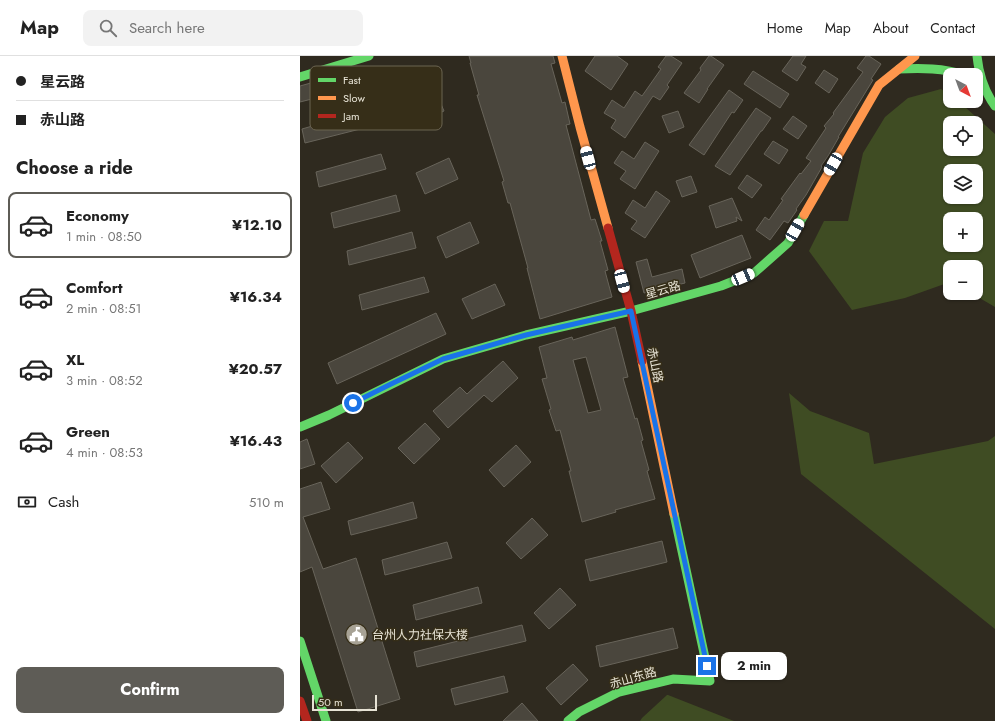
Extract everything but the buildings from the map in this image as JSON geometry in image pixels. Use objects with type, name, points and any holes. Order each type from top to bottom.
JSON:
[{"type":"street","points":[[336,66],[369,56]]},
{"type":"street","name":"赤山路","points":[[562,56],[631,311],[710,682]]},
{"type":"street","name":"星云路","points":[[300,427],[329,416],[443,359],[526,335],[631,311],[721,286],[754,273],[788,243],[879,85],[915,56]]},
{"type":"street","points":[[977,56],[978,68]]},
{"type":"street","points":[[899,69],[927,68],[943,70]]},
{"type":"street","points":[[300,77],[310,74]]},
{"type":"street","points":[[983,88],[995,106]]},
{"type":"street","points":[[300,641],[326,721]]},
{"type":"street","name":"赤山东路","points":[[568,721],[579,712],[619,692],[673,679],[710,682]]},
{"type":"street","points":[[300,701],[307,721]]},
{"type":"green space","points":[[941,89],[943,91],[943,108],[966,108],[975,116],[943,116],[943,156],[983,156],[983,123],[995,134],[995,307],[983,300],[983,260],[943,260],[943,284],[905,298],[852,310],[809,251],[824,221],[848,221],[863,153],[885,117],[908,98]]},
{"type":"green space","points":[[789,393],[810,411],[869,433],[874,464],[988,441],[995,436],[995,629],[801,474]]},
{"type":"green space","points":[[668,695],[734,721],[640,721]]},
{"type":"traffic: fast","points":[[336,66],[369,56]]},
{"type":"traffic: fast","points":[[977,56],[983,82],[988,95],[995,106]]},
{"type":"traffic: fast","points":[[899,69],[943,70]]},
{"type":"traffic: fast","points":[[300,77],[310,74]]},
{"type":"traffic: fast","points":[[300,427],[329,415],[443,359],[526,335],[631,311],[721,286],[754,273],[788,243],[804,215]]},
{"type":"traffic: fast","points":[[568,721],[579,712],[619,692],[673,679],[710,681],[674,514]]},
{"type":"traffic: fast","points":[[300,641],[326,721]]},
{"type":"traffic: slow","points":[[562,56],[608,228]]},
{"type":"traffic: slow","points":[[804,215],[879,85],[915,56]]},
{"type":"traffic: slow","points":[[642,361],[674,514]]},
{"type":"traffic: jam","points":[[608,228],[631,311],[642,361]]},
{"type":"traffic: jam","points":[[300,701],[307,721]]},
{"type":"place","name":"台州人力社保大楼","points":[[357,635]]},
{"type":"route","points":[[353,403],[443,359],[526,335],[631,311],[707,666]]}]
